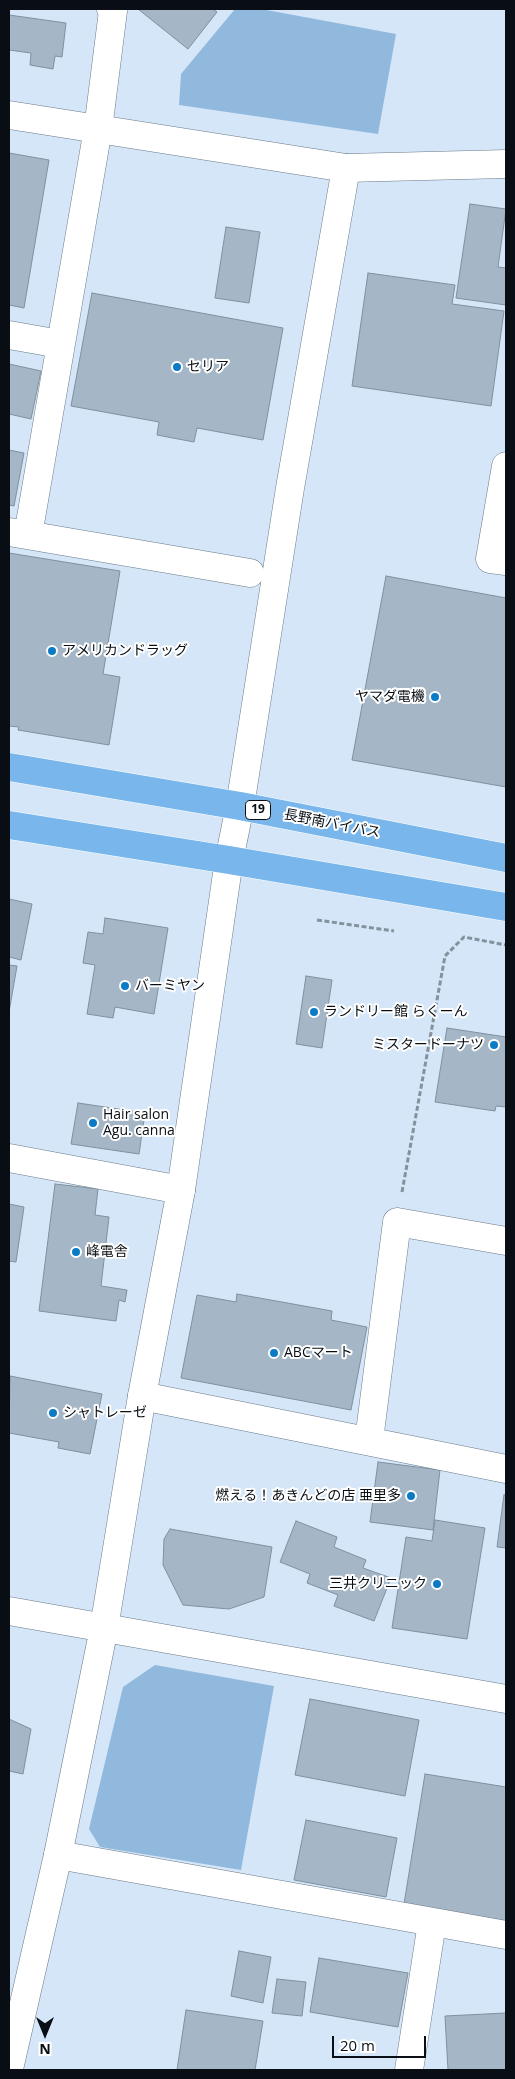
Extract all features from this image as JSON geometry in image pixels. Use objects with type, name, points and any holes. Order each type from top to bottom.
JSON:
[{"type":"highway","name":"長野南バイパス","points":[[9,766],[240,806],[506,858]]},
{"type":"highway","points":[[9,825],[506,907]]},
{"type":"street","points":[[111,9],[113,11],[98,129],[60,344],[18,534],[250,573]]},
{"type":"street","points":[[9,115],[346,168],[506,164]]},
{"type":"street","points":[[9,2069],[58,1856],[104,1628],[142,1396],[181,1190],[229,860],[240,806],[290,488],[346,168]]},
{"type":"street","points":[[9,335],[60,344]]},
{"type":"street","points":[[506,466],[490,558],[506,561]]},
{"type":"street","points":[[9,1158],[181,1190]]},
{"type":"street","points":[[369,1440],[396,1222],[506,1241]]},
{"type":"street","points":[[142,1396],[506,1468]]},
{"type":"street","points":[[9,1611],[506,1699]]},
{"type":"street","points":[[58,1856],[506,1935]]},
{"type":"street","points":[[409,2070],[432,1922]]},
{"type":"path","points":[[317,920],[394,931]]},
{"type":"path","points":[[396,1222],[445,956],[464,937],[506,945]]},
{"type":"shaded area","points":[[235,9],[261,9],[396,34],[378,134],[179,105],[181,74]]},
{"type":"shaded area","points":[[155,1665],[274,1686],[241,1870],[100,1847],[89,1829],[123,1687]]},
{"type":"building","points":[[138,9],[213,9],[217,12],[188,49]]},
{"type":"building","points":[[9,15],[66,23],[62,57],[55,56],[53,69],[30,65],[31,53],[9,50]]},
{"type":"building","points":[[9,153],[49,160],[24,308],[9,305]]},
{"type":"building","points":[[470,204],[506,209],[498,267],[506,268],[506,305],[456,298]]},
{"type":"building","points":[[226,227],[260,232],[249,303],[215,298]]},
{"type":"building","points":[[368,273],[455,285],[452,304],[504,311],[491,406],[352,386]]},
{"type":"building","name":"セリア","points":[[92,293],[283,328],[263,440],[197,428],[194,442],[157,435],[159,422],[71,406]]},
{"type":"building","points":[[9,364],[41,371],[31,419],[9,414]]},
{"type":"building","points":[[9,450],[24,453],[14,506],[9,505]]},
{"type":"building","points":[[9,553],[120,571],[103,674],[120,677],[109,745],[18,730],[19,727],[9,726]]},
{"type":"building","name":"ヤマダ電機","points":[[386,576],[506,598],[506,787],[352,760]]},
{"type":"building","points":[[9,899],[32,904],[21,960],[9,957]]},
{"type":"building","name":"バーミヤン","points":[[105,918],[168,928],[154,1014],[115,1007],[113,1018],[87,1014],[95,965],[83,963],[88,932],[103,934]]},
{"type":"building","points":[[9,965],[17,966],[9,1012]]},
{"type":"building","name":"ランドリー館 らくーん","points":[[306,976],[332,980],[322,1048],[296,1044]]},
{"type":"building","points":[[447,1028],[506,1037],[506,1107],[496,1106],[495,1111],[435,1102]]},
{"type":"building","points":[[78,1103],[145,1113],[139,1154],[71,1144]]},
{"type":"building","name":"峰電舎","points":[[55,1184],[98,1189],[95,1215],[109,1217],[101,1286],[127,1290],[125,1302],[119,1300],[116,1321],[39,1311]]},
{"type":"building","points":[[9,1204],[24,1207],[16,1262],[9,1261]]},
{"type":"building","name":"ABCマート","points":[[237,1294],[332,1311],[331,1320],[367,1327],[351,1410],[181,1378],[197,1295],[236,1302]]},
{"type":"building","name":"シャトレーゼ","points":[[10,1376],[102,1394],[90,1454],[58,1448],[59,1442],[9,1433]]},
{"type":"building","points":[[378,1462],[440,1470],[433,1530],[370,1522]]},
{"type":"building","points":[[504,1495],[506,1495],[506,1548],[497,1547]]},
{"type":"building","name":"三井クリニック","points":[[435,1520],[485,1528],[467,1639],[392,1628],[406,1537],[432,1541]]},
{"type":"building","points":[[296,1521],[337,1537],[334,1547],[366,1560],[363,1568],[391,1578],[374,1621],[334,1606],[338,1595],[307,1583],[310,1574],[280,1562]]},
{"type":"building","points":[[170,1529],[272,1547],[264,1597],[229,1609],[183,1605],[163,1565],[164,1539]]},
{"type":"building","points":[[310,1699],[419,1720],[405,1796],[295,1775]]},
{"type":"building","points":[[9,1719],[31,1729],[23,1774],[9,1771]]},
{"type":"building","points":[[425,1774],[506,1787],[506,1921],[404,1904]]},
{"type":"building","points":[[306,1820],[397,1838],[386,1897],[294,1880]]},
{"type":"building","points":[[239,1951],[271,1957],[263,2003],[231,1996]]},
{"type":"building","points":[[319,1958],[408,1973],[398,2027],[310,2012]]},
{"type":"building","points":[[277,1979],[306,1982],[302,2016],[272,2013]]},
{"type":"building","points":[[186,2010],[263,2021],[255,2070],[177,2070]]},
{"type":"building","points":[[506,2013],[506,2070],[448,2070],[445,2016]]},
{"type":"place","name":"セリア","points":[[177,367]]},
{"type":"place","name":"アメリカンドラッグ","points":[[52,651]]},
{"type":"place","name":"ヤマダ電機","points":[[435,697]]},
{"type":"place","name":"バーミヤン","points":[[125,986]]},
{"type":"place","name":"ランドリー館 らくーん","points":[[314,1012]]},
{"type":"place","name":"ミスタードーナツ","points":[[494,1045]]},
{"type":"place","name":"Hair salon Agu. canna","points":[[93,1123]]},
{"type":"place","name":"峰電舎","points":[[76,1252]]},
{"type":"place","name":"ABCマート","points":[[274,1353]]},
{"type":"place","name":"シャトレーゼ","points":[[53,1413]]},
{"type":"place","name":"燃える！あきんどの店 亜里多","points":[[411,1496]]},
{"type":"place","name":"三井クリニック","points":[[437,1584]]}]
